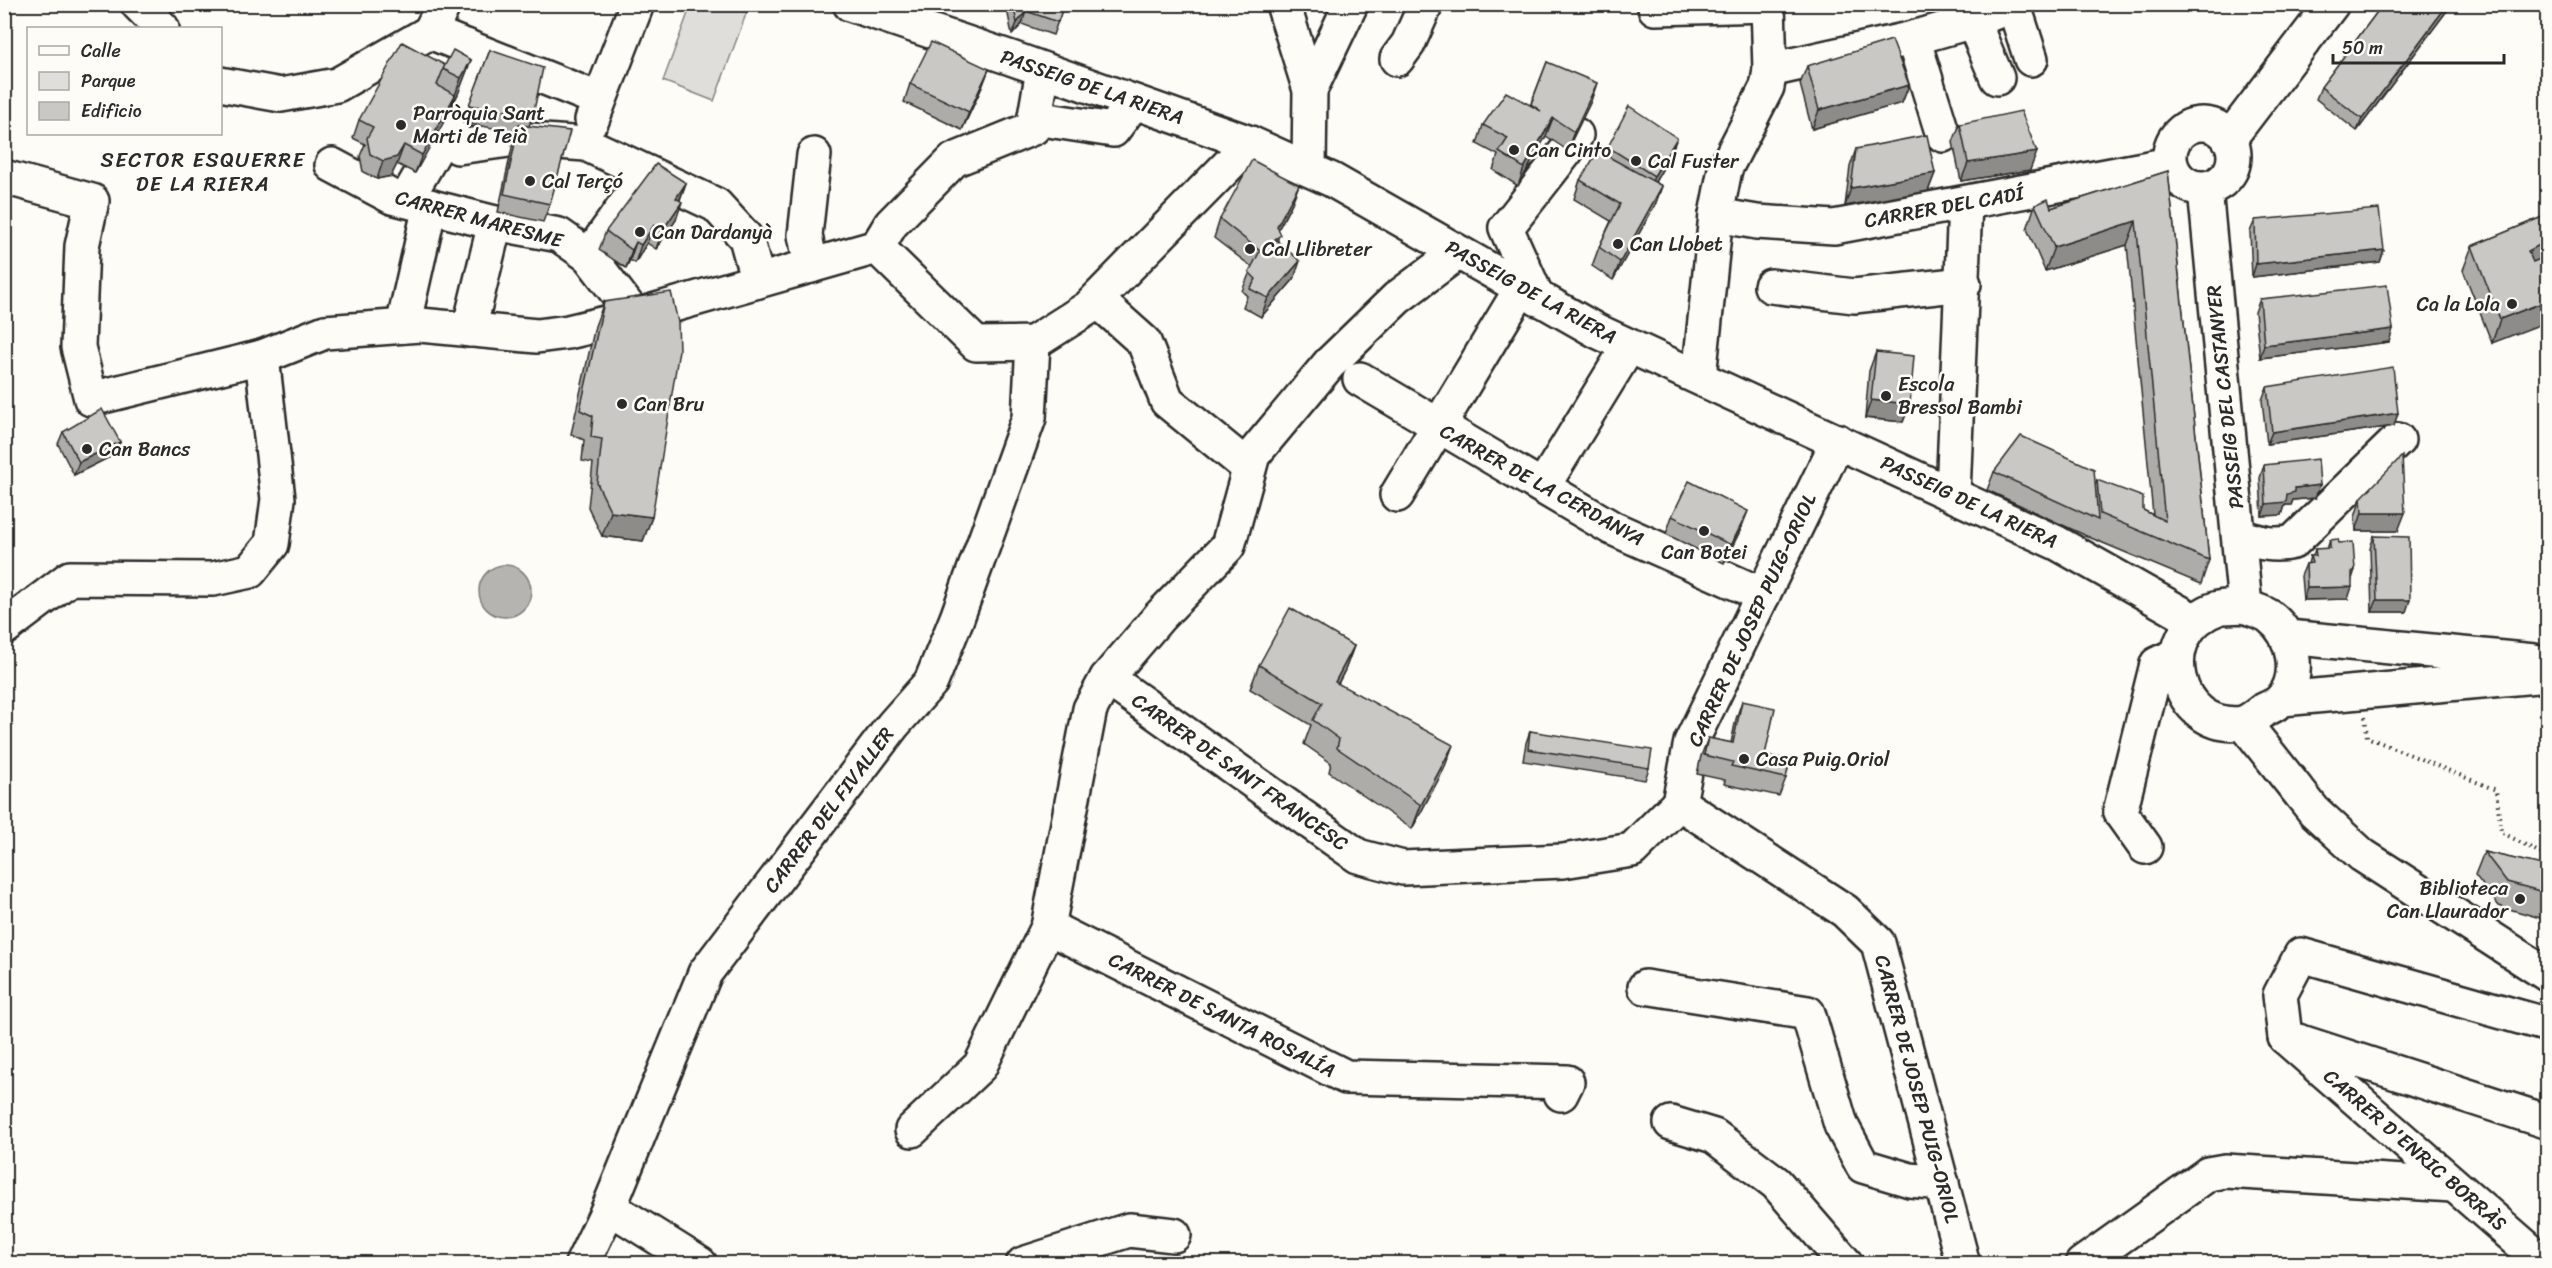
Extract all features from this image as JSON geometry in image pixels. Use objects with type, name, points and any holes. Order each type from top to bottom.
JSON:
[{"type":"street","points":[[138,4],[161,27]]},
{"type":"street","points":[[586,144],[598,99],[637,4]]},
{"type":"street","name":"PASSEIG DE LA RIERA","points":[[850,4],[926,17],[1043,70],[1250,143],[1309,170],[1335,182],[1530,294],[1629,346],[2057,543],[2195,621]]},
{"type":"street","points":[[1283,4],[1310,90],[1309,170]]},
{"type":"street","points":[[1310,90],[1351,4]]},
{"type":"street","points":[[1396,59],[1408,44],[1426,4]]},
{"type":"street","points":[[2229,139],[2332,4]]},
{"type":"street","points":[[1655,8],[1768,5],[1770,70],[1767,87],[1725,168],[1716,215],[1699,377]]},
{"type":"street","points":[[1770,70],[1913,38],[1973,21],[2015,5],[2031,59]]},
{"type":"street","points":[[222,84],[281,95],[337,86],[437,18],[466,46],[598,99]]},
{"type":"street","points":[[1973,21],[1996,78]]},
{"type":"street","points":[[1913,38],[1943,135]]},
{"type":"street","points":[[402,326],[418,203],[447,126],[472,86],[471,63],[466,46]]},
{"type":"street","points":[[4,177],[92,201],[82,246],[78,347],[91,399],[262,357],[325,332],[420,325],[537,336],[568,332],[635,316],[877,247],[891,224],[954,160],[1033,128],[1043,70]]},
{"type":"street","points":[[1035,118],[1113,130],[1134,102]]},
{"type":"street","points":[[447,126],[458,147],[515,139],[586,144],[716,205],[746,238],[758,281]]},
{"type":"street","points":[[2189,126],[2212,126],[2229,139],[2234,158],[2231,171],[2223,181],[2205,189],[2183,183],[2170,164],[2173,141],[2189,126]]},
{"type":"street","points":[[1397,495],[1438,427],[1530,294],[1506,228],[1576,135]]},
{"type":"street","points":[[877,247],[976,344],[1033,343],[1097,300],[1250,143]]},
{"type":"street","points":[[811,266],[805,235],[814,155]]},
{"type":"street","name":"CARRER DEL CADÍ","points":[[1716,215],[1757,222],[1834,227],[2170,164]]},
{"type":"street","name":"CARRER MARESME","points":[[332,165],[378,190],[418,203],[495,223],[559,235],[589,256],[635,316]]},
{"type":"street","points":[[589,256],[648,173]]},
{"type":"street","name":"PASSEIG DEL CASTANYER","points":[[2205,189],[2245,606]]},
{"type":"street","points":[[1953,494],[1964,284],[1965,203]]},
{"type":"street","points":[[469,330],[495,223]]},
{"type":"street","points":[[912,1130],[980,1066],[1048,927],[1090,709],[1107,678],[1160,616],[1228,546],[1253,455],[1329,364],[1397,298],[1456,253]]},
{"type":"street","points":[[1772,286],[1854,296],[1964,284]]},
{"type":"street","points":[[1097,300],[1144,342],[1167,401],[1249,468]]},
{"type":"street","name":"CARRER DEL FIVALLER","points":[[582,1263],[608,1210],[705,973],[893,725],[931,682],[957,618],[1029,418],[1033,343]]},
{"type":"street","points":[[1548,478],[1629,346]]},
{"type":"street","points":[[4,628],[70,578],[213,579],[250,571],[272,544],[279,499],[262,357]]},
{"type":"street","name":"CARRER DE LA CERDANYA","points":[[1360,379],[1612,528],[1763,595]]},
{"type":"street","points":[[2239,536],[2262,544],[2280,545],[2294,542],[2398,440]]},
{"type":"street","name":"CARRER DE JOSEP PUIG-ORIOL","points":[[1838,441],[1691,742],[1679,803],[1845,911],[1878,943],[1963,1263]]},
{"type":"street","points":[[2282,699],[2294,672],[2288,638],[2270,617],[2245,606],[2218,608],[2195,621],[2183,636],[2177,655],[2177,675],[2183,693],[2199,711],[2221,722],[2244,723],[2282,699],[2547,675]]},
{"type":"street","points":[[2288,638],[2547,662]]},
{"type":"street","points":[[2145,847],[2120,812],[2157,664],[2177,655]]},
{"type":"street","name":"CARRER DE SANT FRANCESC","points":[[1107,678],[1358,856],[1403,868],[1563,861],[1632,850],[1679,803]]},
{"type":"street","points":[[2244,723],[2314,811],[2362,855],[2547,975]]},
{"type":"street","name":"CARRER DE SANTA ROSALÍA","points":[[1048,927],[1346,1077],[1567,1082],[1561,1094]]},
{"type":"street","points":[[2547,1025],[2301,955],[2280,995],[2285,1037],[2547,1122]]},
{"type":"street","points":[[1645,987],[1808,1013],[1841,1125],[1863,1166],[1910,1180],[1942,1183]]},
{"type":"street","name":"CARRER D'ENRIC BORRÀS","points":[[2285,1037],[2545,1263]]},
{"type":"street","points":[[1671,1123],[1714,1136],[1776,1183],[1846,1263]]},
{"type":"street","points":[[2082,1263],[2208,1174],[2225,1171],[2453,1185]]},
{"type":"street","points":[[608,1210],[625,1217],[700,1263]]},
{"type":"street","points":[[1023,1263],[1129,1230],[1174,1235]]},
{"type":"path","points":[[2362,692],[2367,736],[2496,790],[2501,832],[2547,856]]},
{"type":"green space","points":[[744,4],[749,6],[714,101],[663,81],[691,5]]},
{"type":"shaded area","points":[[500,565],[510,565],[524,572],[531,591],[524,610],[510,617],[500,617],[490,613],[483,606],[479,596],[479,586],[483,576],[490,569]]},
{"type":"building","points":[[1013,4],[1064,4],[1058,22],[1026,11],[1017,23]]},
{"type":"building","points":[[2383,4],[2448,4],[2362,119],[2321,87]]},
{"type":"building","points":[[1892,40],[1909,85],[1819,110],[1807,66]]},
{"type":"building","name":"Parròquia Sant Marti de Teià","points":[[402,42],[445,65],[437,85],[455,95],[422,155],[404,145],[397,157],[383,161],[370,154],[367,138],[373,127],[359,120]]},
{"type":"building","points":[[931,42],[989,69],[969,112],[910,84]]},
{"type":"building","points":[[453,50],[471,60],[461,78],[443,69]]},
{"type":"building","points":[[490,50],[543,68],[533,115],[469,105]]},
{"type":"building","points":[[1547,62],[1597,83],[1574,132],[1553,118],[1524,168],[1499,152],[1508,138],[1483,125],[1506,92],[1541,111],[1531,104]]},
{"type":"building","points":[[1629,106],[1677,138],[1654,176],[1608,147]]},
{"type":"building","points":[[2021,111],[2037,152],[1968,163],[1960,124]]},
{"type":"building","name":"Cal Terçó","points":[[519,125],[570,131],[550,204],[504,194]]},
{"type":"building","points":[[1927,135],[1935,173],[1851,188],[1856,149]]},
{"type":"building","points":[[1598,151],[1662,186],[1620,262],[1599,247],[1620,204],[1580,180]]},
{"type":"building","name":"Cal Llibreter","points":[[1252,160],[1299,185],[1277,226],[1281,235],[1275,239],[1300,261],[1268,298],[1250,289],[1256,279],[1249,272],[1260,251],[1220,219]]},
{"type":"building","name":"Can Dardanyà","points":[[656,164],[686,183],[676,198],[682,202],[662,231],[654,225],[641,245],[636,242],[632,250],[606,231]]},
{"type":"building","points":[[2168,171],[2209,560],[2100,514],[2097,480],[2143,497],[2143,510],[2165,521],[2136,221],[2054,247],[2035,205],[2048,199],[2051,208]]},
{"type":"building","points":[[2379,209],[2384,250],[2256,264],[2255,220]]},
{"type":"building","points":[[2547,215],[2547,241],[2528,251],[2533,262],[2547,256],[2547,301],[2500,319],[2472,246]]},
{"type":"building","points":[[2387,285],[2393,329],[2264,345],[2260,299]]},
{"type":"building","name":"Can Bru","points":[[671,292],[678,322],[679,350],[652,517],[611,512],[597,483],[602,439],[591,437],[593,416],[580,410],[604,302]]},
{"type":"building","points":[[1876,352],[1914,356],[1910,404],[1871,400]]},
{"type":"building","points":[[2393,367],[2398,413],[2272,432],[2267,387]]},
{"type":"building","points":[[102,409],[120,442],[79,462],[63,432]]},
{"type":"building","points":[[2021,436],[2094,469],[2098,520],[1994,472]]},
{"type":"building","points":[[2402,456],[2405,513],[2362,513],[2361,498]]},
{"type":"building","points":[[2318,459],[2320,485],[2295,488],[2295,492],[2287,494],[2286,502],[2266,504],[2264,465]]},
{"type":"building","points":[[1689,481],[1748,511],[1731,545],[1672,516]]},
{"type":"building","points":[[2374,536],[2409,537],[2410,600],[2377,600]]},
{"type":"building","points":[[2338,539],[2339,543],[2353,542],[2355,570],[2352,572],[2352,587],[2307,588],[2306,564],[2312,563],[2310,556],[2316,556],[2315,549],[2330,548],[2330,540]]},
{"type":"building","points":[[1290,608],[1354,646],[1335,682],[1453,745],[1421,805],[1337,748],[1339,739],[1313,720],[1322,703],[1259,665]]},
{"type":"building","points":[[1742,701],[1775,708],[1765,755],[1790,760],[1786,778],[1731,766],[1733,762],[1704,755],[1708,738],[1733,743]]},
{"type":"building","points":[[1530,731],[1652,750],[1649,768],[1528,749]]},
{"type":"building","points":[[2484,852],[2547,866],[2547,893],[2507,882]]},
{"type":"place","name":"Parròquia Sant Marti de Teià","points":[[401,125]]},
{"type":"place","name":"Can Cinto","points":[[1514,150]]},
{"type":"place","name":"Cal Fuster","points":[[1636,161]]},
{"type":"place","name":"Cal Terçó","points":[[530,181]]},
{"type":"place","name":"Can Dardanyà","points":[[640,232]]},
{"type":"place","name":"Can Llobet","points":[[1618,244]]},
{"type":"place","name":"Cal Llibreter","points":[[1250,249]]},
{"type":"place","name":"Ca la Lola","points":[[2512,304]]},
{"type":"place","name":"Escola Bressol Bambi","points":[[1886,396]]},
{"type":"place","name":"Can Bru","points":[[622,404]]},
{"type":"place","name":"Can Bancs","points":[[87,449]]},
{"type":"place","name":"Can Botei","points":[[1704,531]]},
{"type":"place","name":"Casa Puig.Oriol","points":[[1744,759]]},
{"type":"place","name":"Biblioteca Can Llaurador","points":[[2520,899]]},
{"type":"district","name":"SECTOR ESQUERRE DE LA RIERA","points":[[203,172]]}]
